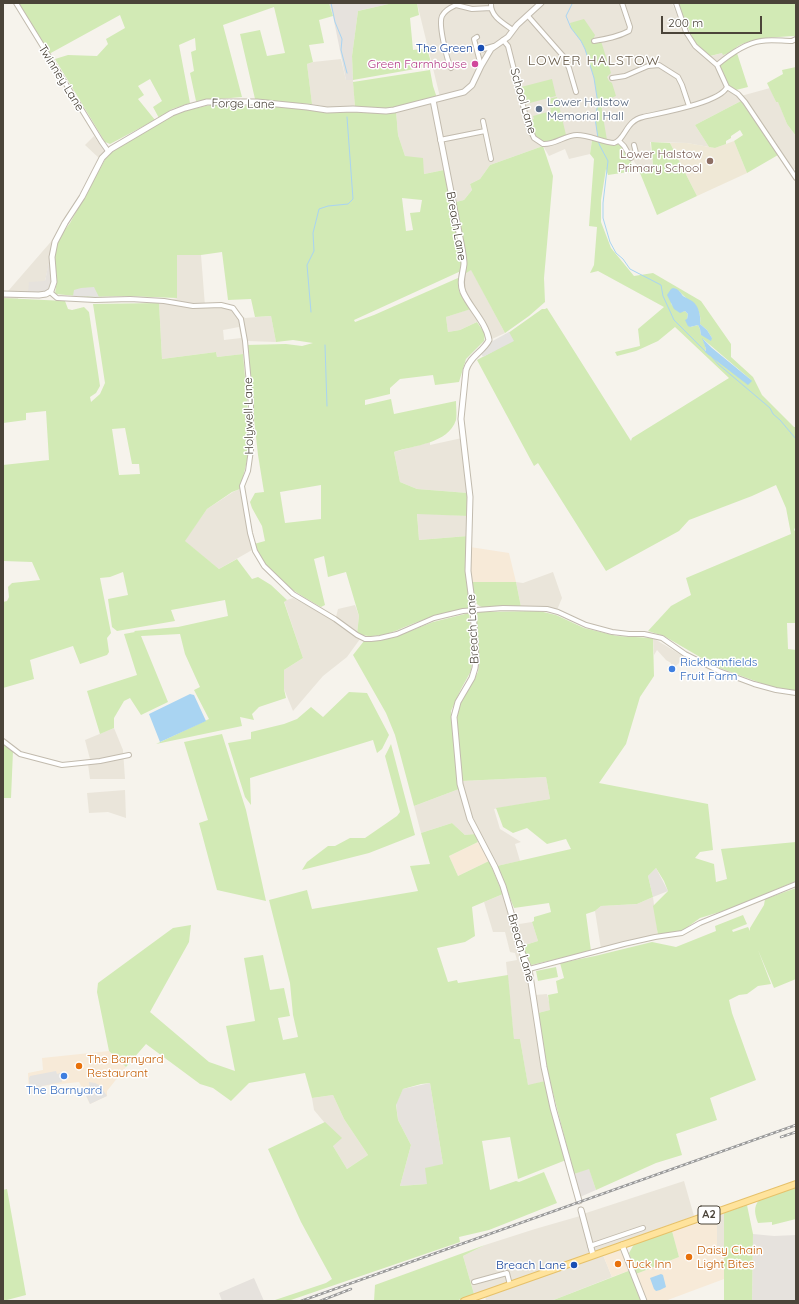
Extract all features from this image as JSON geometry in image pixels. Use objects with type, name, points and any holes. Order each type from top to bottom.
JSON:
[{"type":"main road","name":"A2","points":[[464,1301],[796,1184]]},
{"type":"street","name":"Twinney Lane","points":[[16,3],[108,151]]},
{"type":"street","points":[[477,51],[494,46],[503,40],[541,3]]},
{"type":"street","points":[[594,41],[612,38],[629,31],[630,27],[622,3]]},
{"type":"street","points":[[676,3],[686,32],[695,46],[713,61],[719,63]]},
{"type":"street","points":[[451,68],[446,54],[440,18],[445,11],[456,4],[472,9],[491,5],[495,15],[513,30]]},
{"type":"street","points":[[528,16],[564,57],[570,68],[576,92]]},
{"type":"street","points":[[477,37],[474,39],[481,66]]},
{"type":"street","points":[[719,63],[748,45],[761,41],[792,41],[796,39]]},
{"type":"street","name":"School Lane","points":[[503,40],[508,46],[527,123],[534,139],[544,145],[565,137],[578,135],[614,143],[619,141]]},
{"type":"street","name":"Forge Lane","points":[[50,292],[54,284],[53,250],[58,235],[82,197],[102,158],[108,151],[172,113],[207,102],[257,102],[327,110],[353,109],[386,111],[433,100],[469,89],[494,46]]},
{"type":"street","points":[[719,63],[727,87],[738,94],[745,102],[796,178]]},
{"type":"street","points":[[612,78],[625,76],[648,66],[659,65],[678,77],[688,106]]},
{"type":"street","points":[[634,145],[636,153],[631,158],[619,141],[633,121],[641,117],[664,113],[717,96],[725,92],[727,87]]},
{"type":"street","name":"Breach Lane","points":[[433,100],[462,248],[464,265],[461,279],[462,287],[481,321],[488,340],[468,364],[466,370],[461,419],[470,497],[468,565],[473,609],[476,659],[472,678],[458,702],[454,718],[460,784],[470,819],[503,886],[519,945],[529,969],[544,1067],[553,1108],[579,1201]]},
{"type":"street","points":[[483,121],[491,159]]},
{"type":"street","points":[[440,140],[485,131]]},
{"type":"street","points":[[3,294],[39,295],[50,292]]},
{"type":"street","name":"Holywell Lane","points":[[50,292],[56,297],[62,298],[94,300],[130,299],[164,301],[193,306],[221,305],[233,308],[241,319],[245,341],[251,405],[251,450],[248,471],[242,486],[253,548],[264,566],[293,594],[365,639],[380,638],[408,630],[434,618],[463,610],[473,609]]},
{"type":"street","points":[[473,609],[547,609],[578,620],[586,626],[662,638],[684,654],[718,671],[754,684],[776,690],[796,693]]},
{"type":"street","points":[[3,741],[20,754],[62,765],[100,761],[129,755]]},
{"type":"street","points":[[529,969],[624,944],[682,933],[700,923],[796,884]]},
{"type":"street","points":[[581,1210],[593,1255]]},
{"type":"street","points":[[590,1246],[643,1228]]},
{"type":"street","points":[[622,1245],[644,1301]]},
{"type":"street","points":[[474,1282],[507,1273],[510,1285]]},
{"type":"shaded area","points":[[329,3],[393,3],[358,11],[352,56],[353,80],[346,80]]},
{"type":"shaded area","points":[[417,3],[672,3],[687,39],[707,57],[722,53],[731,53],[716,65],[723,84],[741,101],[695,125],[709,147],[687,143],[650,142],[653,166],[638,168],[622,141],[592,140],[590,154],[569,159],[565,149],[549,156],[543,146],[490,165],[480,179],[470,184],[472,190],[464,200],[456,202],[449,169],[424,174],[405,156],[398,135],[396,111],[440,97]]},
{"type":"shaded area","points":[[341,59],[346,80],[353,80],[355,107],[332,108],[312,104],[307,64]]},
{"type":"shaded area","points":[[770,88],[776,102],[778,101],[787,124],[796,136],[796,168],[793,170],[741,96]]},
{"type":"shaded area","points":[[94,136],[105,152],[100,159],[85,145]]},
{"type":"shaded area","name":"Lower Halstow Primary School","points":[[734,141],[747,173],[697,196],[670,143],[687,143],[715,148]]},
{"type":"shaded area","points":[[55,237],[45,281],[18,298],[21,318],[6,320],[3,295]]},
{"type":"shaded area","points":[[177,255],[201,255],[205,306],[223,306],[245,318],[271,316],[276,342],[248,341],[243,354],[217,357],[216,352],[162,359],[159,303],[177,298]],"holes":[[[239,327],[241,338],[224,340],[223,330]]]},
{"type":"shaded area","points":[[50,257],[52,286],[47,292],[28,293],[29,282],[45,281]]},
{"type":"shaded area","points":[[471,269],[505,333],[492,339],[481,320],[460,330],[448,332],[446,317],[473,308],[463,289],[463,275]]},
{"type":"shaded area","points":[[94,287],[99,297],[73,296],[74,290]]},
{"type":"shaded area","points":[[509,332],[514,341],[483,357],[480,352],[489,343]]},
{"type":"shaded area","points":[[462,438],[468,493],[417,489],[400,482],[394,452],[430,442],[430,445]]},
{"type":"shaded area","points":[[240,489],[252,550],[219,569],[184,541],[207,509]]},
{"type":"shaded area","points":[[417,513],[468,516],[468,536],[419,540]]},
{"type":"shaded area","points":[[470,547],[509,553],[516,582],[472,582],[469,560]]},
{"type":"shaded area","points":[[553,572],[562,598],[557,610],[521,607],[516,582],[523,583]]},
{"type":"shaded area","points":[[293,598],[321,613],[336,617],[338,609],[355,605],[359,616],[357,634],[360,639],[347,657],[323,676],[293,711],[284,689],[284,670],[303,658],[284,601]]},
{"type":"shaded area","points":[[653,638],[683,656],[675,667],[671,665],[671,663],[666,660],[657,650],[654,655]]},
{"type":"shaded area","points":[[114,728],[123,750],[125,779],[90,779],[88,764],[90,759],[85,740]]},
{"type":"shaded area","points":[[546,777],[550,799],[494,809],[500,829],[521,842],[515,844],[520,861],[497,866],[479,834],[465,835],[452,823],[421,833],[414,806],[459,789],[462,781]]},
{"type":"shaded area","points":[[125,790],[126,818],[108,812],[89,813],[87,793]]},
{"type":"shaded area","points":[[478,842],[489,861],[458,876],[449,856]]},
{"type":"shaded area","points":[[656,868],[668,891],[653,897],[648,876]]},
{"type":"shaded area","points":[[503,894],[513,925],[532,922],[538,941],[522,946],[535,995],[547,994],[551,1010],[538,1013],[545,1081],[528,1086],[520,1039],[514,1039],[506,962],[517,960],[515,953],[510,952],[505,932],[493,932],[484,902]]},
{"type":"shaded area","points":[[653,897],[658,935],[601,949],[595,911],[601,906],[637,904]]},
{"type":"shaded area","points":[[109,1051],[126,1067],[107,1091],[107,1096],[90,1104],[79,1082],[42,1086],[29,1094],[28,1073],[43,1070],[42,1058]]},
{"type":"shaded area","points":[[56,1071],[57,1074],[60,1073],[62,1082],[42,1086],[30,1095],[30,1076]]},
{"type":"shaded area","points":[[89,1082],[99,1085],[107,1096],[90,1104],[85,1093],[90,1091]]},
{"type":"shaded area","points":[[430,1083],[443,1164],[427,1184],[400,1186],[411,1145],[398,1120],[396,1103],[403,1089]]},
{"type":"shaded area","points":[[333,1095],[344,1119],[368,1155],[347,1169],[333,1146],[324,1122],[314,1110],[312,1098]]},
{"type":"shaded area","points":[[589,1168],[596,1190],[580,1197],[574,1174]]},
{"type":"shaded area","points":[[684,1181],[694,1216],[594,1252],[583,1214]]},
{"type":"shaded area","points":[[724,1213],[724,1250],[717,1250],[717,1226],[714,1216]]},
{"type":"shaded area","points":[[580,1216],[589,1250],[588,1254],[474,1294],[463,1256],[485,1245]]},
{"type":"shaded area","points":[[714,1216],[717,1226],[717,1249],[724,1250],[724,1279],[665,1301],[646,1301],[636,1274],[679,1257],[672,1231]]},
{"type":"shaded area","points":[[753,1234],[774,1236],[796,1235],[796,1301],[752,1301]]},
{"type":"shaded area","points":[[619,1248],[631,1270],[612,1277],[603,1255]]},
{"type":"shaded area","points":[[603,1255],[612,1277],[551,1301],[486,1301],[485,1296]]},
{"type":"shaded area","points":[[254,1278],[264,1301],[222,1301],[219,1293]]},
{"type":"green space","points":[[19,3],[329,3],[333,16],[319,20],[324,43],[309,45],[313,62],[307,64],[312,104],[255,99],[240,34],[260,30],[267,56],[285,53],[274,7],[223,25],[242,97],[196,101],[190,73],[194,71],[191,52],[196,50],[195,38],[179,45],[190,103],[172,109],[159,118],[153,107],[162,101],[150,79],[138,86],[144,95],[138,99],[155,120],[110,144],[105,142],[55,59],[68,55],[97,56],[108,44],[106,39],[125,28],[120,15],[49,54]]},
{"type":"green space","points":[[393,3],[417,3],[419,15],[410,18],[413,50],[427,48],[432,66],[353,80],[352,56],[358,11]]},
{"type":"green space","points":[[677,3],[796,3],[796,36],[755,40],[742,44],[726,54],[723,55],[722,53],[710,56],[695,43]]},
{"type":"green space","points":[[584,19],[595,35],[593,40],[601,41],[611,73],[607,77],[612,83],[616,96],[602,102],[607,140],[598,138],[595,118],[598,104],[594,78],[585,49],[571,28],[570,23]]},
{"type":"green space","points":[[737,53],[748,87],[736,90],[728,85],[719,66]]},
{"type":"green space","points":[[796,67],[796,136],[787,124],[778,102],[776,102],[767,83],[783,74],[782,70]]},
{"type":"green space","points":[[430,70],[437,98],[388,110],[355,107],[353,82]]},
{"type":"green space","points":[[552,79],[556,96],[526,104],[521,87]]},
{"type":"green space","points":[[557,97],[566,135],[546,144],[535,136],[529,120],[534,119],[533,116],[551,111],[548,99]]},
{"type":"green space","points":[[741,101],[778,155],[747,173],[734,141],[743,135],[740,130],[726,141],[726,144],[715,148],[709,147],[695,125]]},
{"type":"green space","points":[[210,105],[283,107],[326,111],[384,113],[396,111],[398,135],[405,156],[423,158],[424,174],[444,170],[457,231],[462,263],[461,271],[354,320],[355,322],[374,315],[458,278],[459,291],[471,309],[446,317],[448,332],[460,330],[477,322],[485,334],[484,341],[466,359],[459,382],[435,385],[433,375],[400,379],[390,388],[390,394],[365,400],[365,405],[391,399],[394,414],[456,401],[456,420],[452,428],[446,434],[430,442],[394,452],[400,482],[417,489],[468,493],[468,516],[417,514],[419,540],[468,536],[465,562],[471,608],[429,618],[383,635],[367,636],[357,634],[359,616],[346,572],[328,577],[324,556],[314,559],[325,605],[321,607],[290,588],[266,566],[254,544],[265,541],[262,526],[250,502],[255,493],[264,492],[258,455],[246,345],[286,344],[302,346],[313,343],[293,340],[276,342],[271,316],[255,317],[251,299],[228,300],[222,252],[201,255],[177,255],[177,298],[126,296],[88,297],[55,294],[57,279],[54,254],[60,236],[70,223],[108,154],[176,113]],"holes":[[[402,198],[422,200],[420,212],[410,213],[413,230],[406,231]],[[321,485],[321,519],[285,523],[280,492]]]},
{"type":"green space","points":[[592,140],[618,144],[626,152],[635,171],[608,175],[606,169],[601,200],[601,222],[611,248],[634,276],[653,273],[701,301],[731,344],[731,357],[753,377],[762,395],[794,427],[796,427],[796,525],[794,530],[796,532],[796,623],[787,623],[788,649],[796,650],[796,691],[774,688],[717,667],[664,636],[648,631],[671,606],[691,595],[686,578],[791,534],[786,508],[776,485],[752,496],[689,520],[679,531],[606,571],[538,463],[534,466],[477,360],[499,348],[495,341],[542,309],[547,308],[631,441],[632,438],[729,378],[675,327],[658,341],[636,351],[617,356],[615,352],[640,346],[638,329],[664,307],[598,271],[590,273],[594,265],[597,227],[589,226],[594,159],[590,154]],"holes":[[[679,291],[697,309],[700,324],[707,330],[712,338],[701,335],[698,325],[690,327],[687,319],[688,314],[672,305],[671,303]],[[703,339],[750,379],[751,381],[705,351],[706,349]]]},
{"type":"green space","points":[[651,142],[670,143],[697,196],[657,215],[638,168],[653,166]]},
{"type":"green space","points":[[543,146],[553,176],[544,278],[545,302],[529,316],[505,333],[471,270],[463,275],[466,263],[456,202],[464,200],[472,190],[470,184],[480,179],[490,165]]},
{"type":"green space","points":[[3,298],[65,301],[68,309],[72,310],[84,307],[89,312],[100,386],[96,393],[90,397],[91,402],[100,394],[105,383],[93,304],[159,303],[162,359],[216,352],[217,357],[243,354],[249,423],[247,461],[240,489],[232,492],[207,509],[185,541],[219,569],[237,559],[252,579],[258,577],[271,585],[287,600],[284,602],[303,658],[284,670],[284,689],[286,698],[259,707],[252,714],[254,720],[240,717],[242,726],[156,744],[209,719],[194,690],[200,687],[185,654],[180,634],[141,636],[168,702],[141,715],[130,698],[124,701],[114,718],[114,728],[100,734],[87,691],[137,675],[124,634],[135,632],[134,631],[178,627],[228,616],[225,600],[171,610],[175,621],[117,631],[112,627],[108,599],[128,595],[123,572],[110,577],[100,578],[111,633],[107,638],[109,652],[107,655],[80,664],[73,646],[30,660],[34,679],[3,688],[3,602],[7,601],[9,597],[8,587],[12,583],[40,580],[32,562],[3,561],[3,465],[49,460],[46,411],[26,413],[26,420],[3,423]],"holes":[[[125,428],[132,464],[139,464],[140,474],[119,475],[112,429]]]},
{"type":"green space","points":[[472,582],[516,582],[521,607],[482,607],[478,605],[474,600]]},
{"type":"green space","points":[[539,611],[556,615],[584,628],[617,636],[653,638],[654,676],[640,697],[626,744],[599,783],[708,804],[713,850],[700,852],[695,858],[714,864],[716,882],[727,879],[721,849],[796,842],[796,881],[733,908],[700,918],[682,931],[658,935],[653,906],[668,891],[656,868],[648,876],[653,897],[637,904],[601,906],[595,911],[586,914],[591,951],[531,965],[522,946],[538,941],[532,922],[534,921],[534,917],[551,912],[549,903],[514,908],[497,866],[571,849],[566,839],[547,844],[527,828],[513,833],[503,827],[496,808],[550,799],[546,777],[462,781],[456,727],[457,709],[478,672],[479,662],[476,612]]},
{"type":"green space","points":[[469,613],[473,654],[471,671],[451,711],[459,789],[414,806],[395,735],[386,713],[353,655],[364,641],[379,641],[400,635],[433,622]]},
{"type":"green space","points":[[349,692],[367,693],[389,735],[382,749],[377,753],[373,740],[250,778],[251,805],[245,797],[228,743],[251,739],[251,732],[284,724],[297,719],[311,707],[323,717]]},
{"type":"green space","points":[[222,734],[246,810],[266,901],[217,890],[199,823],[208,820],[184,742]]},
{"type":"green space","points":[[3,743],[13,751],[11,798],[3,798]]},
{"type":"green space","points":[[391,744],[415,835],[369,853],[302,870],[307,862],[328,846],[335,846],[350,838],[365,838],[397,816],[400,812],[385,756]]},
{"type":"green space","points":[[452,823],[465,835],[475,834],[478,842],[449,856],[458,876],[489,861],[503,894],[472,907],[475,936],[465,942],[437,948],[448,982],[457,980],[458,983],[508,975],[514,1039],[520,1039],[528,1085],[545,1081],[566,1160],[518,1179],[510,1137],[482,1141],[490,1190],[516,1181],[519,1182],[544,1172],[557,1203],[489,1230],[459,1237],[460,1242],[288,1301],[272,1301],[326,1283],[332,1279],[301,1222],[268,1149],[325,1122],[342,1138],[333,1146],[347,1169],[368,1155],[344,1119],[333,1095],[312,1098],[305,1073],[249,1083],[231,1101],[213,1088],[200,1084],[146,1044],[126,1067],[109,1051],[97,992],[98,983],[173,928],[191,925],[189,942],[150,1012],[209,1062],[235,1071],[226,1026],[255,1021],[244,958],[263,955],[270,990],[284,988],[290,1016],[278,1018],[283,1040],[298,1037],[293,1015],[290,983],[269,900],[307,890],[312,909],[418,891],[410,866],[430,864],[421,833]],"holes":[[[430,1083],[443,1164],[425,1168],[427,1184],[400,1186],[411,1145],[398,1120],[396,1105],[403,1089]]]},
{"type":"green space","points":[[796,888],[796,979],[774,988],[758,950],[771,984],[758,986],[747,994],[739,995],[729,1000],[732,1013],[756,1080],[710,1098],[717,1120],[676,1134],[682,1155],[656,1163],[596,1190],[589,1169],[574,1174],[546,1066],[538,1013],[550,1010],[548,995],[558,993],[556,981],[564,978],[560,963],[652,942],[676,947],[716,931],[715,926],[743,915],[747,924],[732,930],[733,932],[748,927],[750,931],[750,928],[764,905],[765,899]]},
{"type":"green space","points":[[556,967],[558,977],[538,981],[536,971]]},
{"type":"green space","points":[[796,1187],[796,1219],[772,1225],[772,1222],[758,1223],[755,1211],[759,1200]]},
{"type":"green space","points":[[7,1189],[26,1295],[3,1301],[3,1190]]},
{"type":"green space","points":[[747,1205],[753,1234],[752,1301],[724,1301],[724,1213]]},
{"type":"green space","points":[[672,1231],[679,1257],[636,1274],[629,1253],[634,1244]]},
{"type":"green space","points":[[485,1245],[463,1256],[474,1294],[456,1301],[374,1301],[375,1285]]},
{"type":"green space","points":[[631,1270],[641,1301],[551,1301]]},
{"type":"water","points":[[673,288],[692,301],[698,308],[700,324],[707,330],[712,338],[711,341],[701,335],[698,325],[688,326],[685,320],[687,319],[688,314],[685,311],[680,313],[674,309],[667,295]]},
{"type":"water","points":[[702,338],[752,381],[748,385],[705,352],[706,349]]},
{"type":"water","points":[[190,694],[194,695],[206,721],[160,742],[149,714]]},
{"type":"water","points":[[661,1274],[663,1275],[666,1287],[656,1291],[650,1278]]},
{"type":"waterway","points":[[331,3],[335,22],[342,39],[341,50],[347,73]]},
{"type":"waterway","points":[[571,3],[572,4],[566,16],[571,28],[585,49],[594,78],[598,104],[595,118],[598,138]]},
{"type":"waterway","points":[[311,312],[307,265],[314,251],[313,233],[319,209],[328,206],[348,204],[353,199],[347,117]]},
{"type":"waterway","points":[[598,141],[608,161],[603,203],[603,218],[610,242],[616,253],[623,259],[630,269],[661,285],[663,296],[674,320],[709,355]]},
{"type":"waterway","points":[[325,345],[327,406]]},
{"type":"waterway","points":[[712,357],[718,364],[770,408],[773,414],[796,439]]},
{"type":"railway","points":[[301,1301],[796,1125]]},
{"type":"railway","points":[[781,1137],[796,1132]]},
{"type":"railway","points":[[320,1301],[351,1289]]},
{"type":"place","name":"The Green","points":[[481,48]]},
{"type":"place","name":"Green Farmhouse","points":[[475,64]]},
{"type":"place","name":"Lower Halstow Memorial Hall","points":[[539,109]]},
{"type":"place","name":"Lower Halstow Primary School","points":[[710,161]]},
{"type":"place","name":"Rickhamfields Fruit Farm","points":[[672,669]]},
{"type":"place","name":"The Barnyard Restaurant","points":[[79,1066]]},
{"type":"place","name":"The Barnyard","points":[[64,1076]]},
{"type":"place","name":"Daisy Chain Light Bites","points":[[689,1257]]},
{"type":"place","name":"Tuck Inn","points":[[618,1264]]},
{"type":"place","name":"Breach Lane","points":[[574,1265]]},
{"type":"district","name":"LOWER HALSTOW","points":[[594,61]]}]
